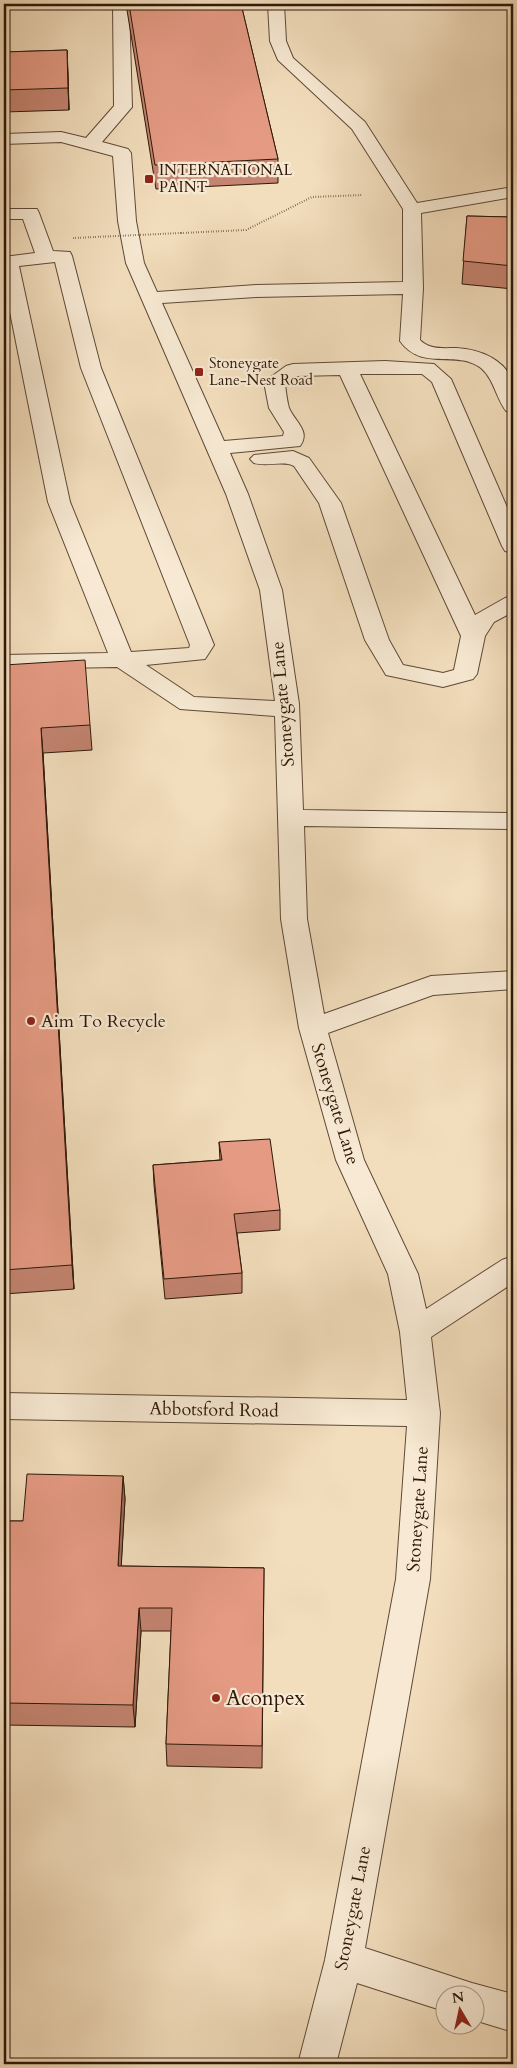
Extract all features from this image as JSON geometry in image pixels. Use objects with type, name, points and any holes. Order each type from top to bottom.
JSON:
[{"type":"street","points":[[4,139],[62,137],[90,144],[123,107],[121,4]]},
{"type":"street","points":[[276,4],[278,41],[286,60],[359,126],[407,202],[413,288],[410,341],[414,348],[424,352],[466,355],[484,360],[494,369],[513,406]]},
{"type":"street","name":"Stoneygate Lane","points":[[90,144],[122,153],[127,221],[135,263],[237,494],[271,590],[287,709],[294,919],[313,1028],[350,1160],[403,1274],[415,1332],[424,1414],[413,1579],[344,1960],[317,2064]]},
{"type":"street","points":[[407,202],[513,192]]},
{"type":"street","points":[[4,214],[30,213],[46,257]]},
{"type":"street","points":[[4,662],[122,660],[197,654],[202,650],[202,645],[91,368],[63,256],[9,261],[59,502],[122,660],[188,704],[287,709]]},
{"type":"street","points":[[150,298],[256,291],[413,288]]},
{"type":"street","points":[[346,368],[473,636]]},
{"type":"street","points":[[220,457],[293,442],[294,432],[279,408],[274,382],[293,370],[427,368],[441,379],[513,546]]},
{"type":"street","points":[[220,457],[293,457],[302,462],[330,503],[340,537],[352,565],[377,640],[394,670],[443,680],[465,674],[473,636],[485,617],[513,603]]},
{"type":"street","points":[[291,818],[509,815]]},
{"type":"street","points":[[313,1028],[431,986],[513,980]]},
{"type":"street","points":[[415,1332],[513,1268]]},
{"type":"street","name":"Abbotsford Road","points":[[4,1406],[424,1414]]},
{"type":"street","points":[[344,1960],[434,1988]]},
{"type":"street","points":[[484,2004],[513,2013]]},
{"type":"path","points":[[73,238],[246,230],[312,197],[407,202]]},
{"type":"building","points":[[129,4],[241,4],[278,159],[155,165]]},
{"type":"building","points":[[67,50],[68,88],[4,90],[4,52]]},
{"type":"building","points":[[510,203],[513,203],[513,266],[463,261],[467,216],[511,217]]},
{"type":"building","name":"Aim To Recycle","points":[[85,660],[90,725],[41,728],[72,1265],[4,1270],[4,665]]},
{"type":"building","points":[[270,1139],[280,1210],[234,1214],[242,1273],[164,1279],[153,1165],[222,1160],[219,1142]]},
{"type":"building","name":"Aconpex","points":[[27,1474],[123,1476],[118,1566],[264,1568],[262,1746],[166,1744],[172,1608],[139,1608],[133,1705],[4,1703],[4,1521],[23,1521]]},
{"type":"place","name":"INTERNATIONAL PAINT","points":[[149,179]]},
{"type":"place","name":"Stoneygate Lane-Nest Road","points":[[199,372]]},
{"type":"place","name":"Aim To Recycle","points":[[31,1021]]},
{"type":"place","name":"Aconpex","points":[[216,1698]]}]
